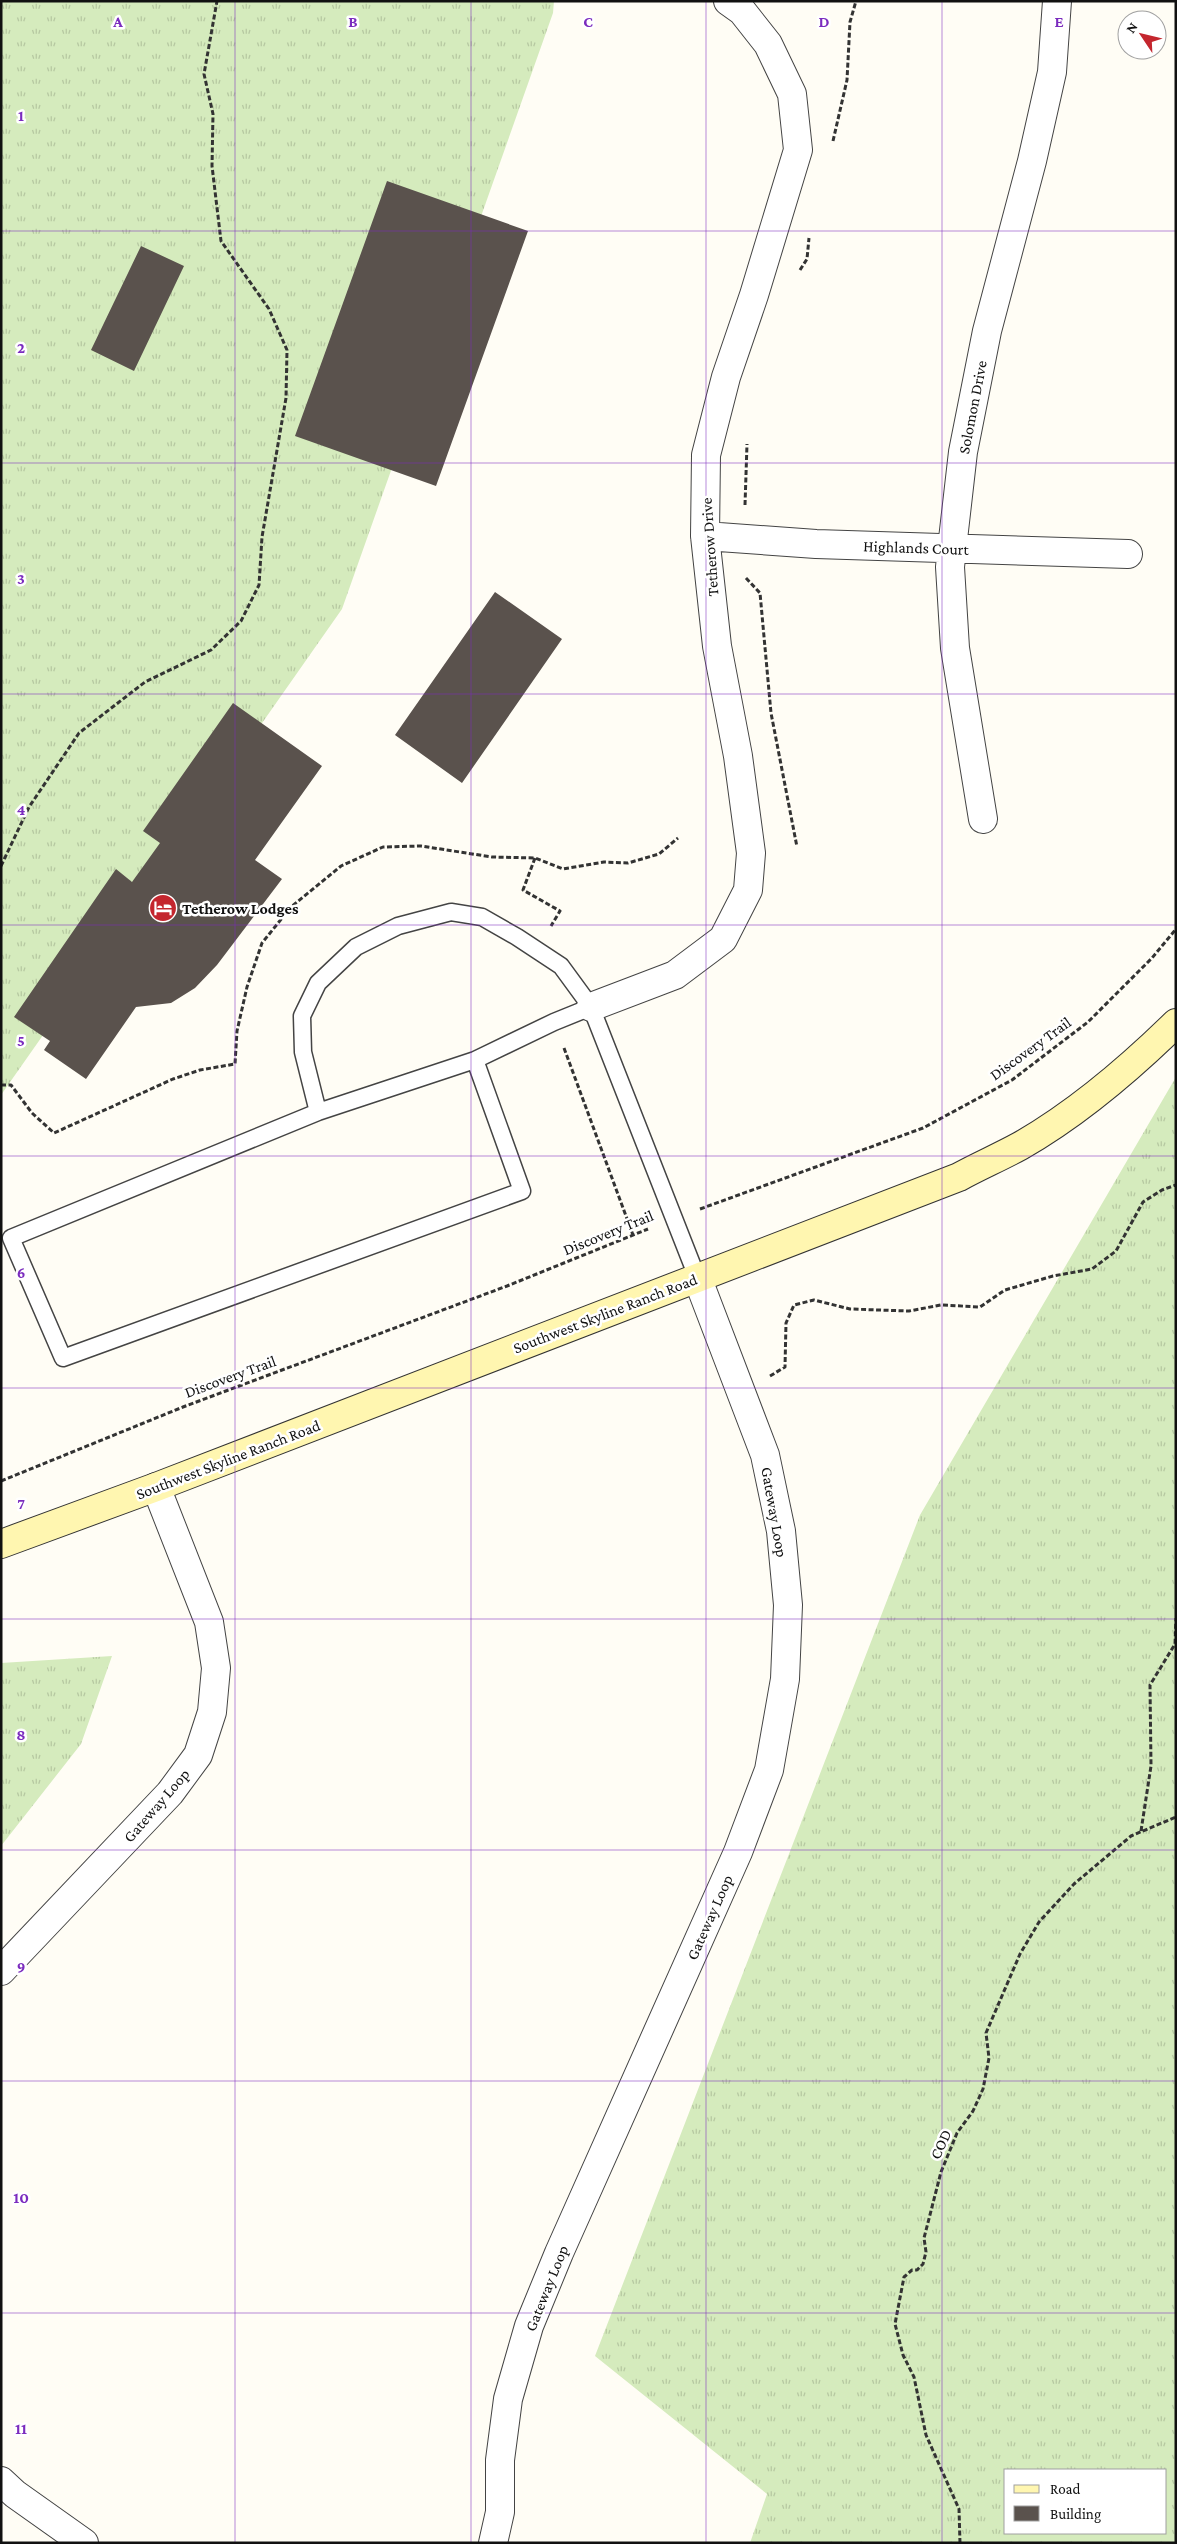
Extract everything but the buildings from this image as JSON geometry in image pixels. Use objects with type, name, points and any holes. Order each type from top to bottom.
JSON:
[{"type":"street","name":"Tetherow Drive","points":[[591,1007],[674,975],[716,944],[723,938],[748,890],[752,853],[738,756],[717,646],[705,536],[706,455],[726,377],[754,295],[798,150],[792,94],[768,44],[742,11],[728,1]]},
{"type":"street","name":"Solomon Drive","points":[[983,819],[955,648],[950,567],[963,452],[987,331],[1032,161],[1052,72],[1058,1]]},
{"type":"street","name":"Highlands Court","points":[[705,536],[816,544],[1128,554]]},
{"type":"street","name":"Southwest Skyline Ranch Road","points":[[1,1544],[156,1487],[959,1176],[1021,1145],[1082,1104],[1136,1062],[1176,1023]]},
{"type":"street","name":"Gateway Loop","points":[[493,2543],[500,2512],[500,2460],[508,2399],[529,2326],[563,2244],[738,1852],[769,1770],[785,1679],[788,1605],[781,1530],[764,1455],[697,1277]]},
{"type":"street","name":"Gateway Loop","points":[[1,1971],[170,1794],[198,1756],[212,1712],[216,1668],[209,1622],[156,1487]]},
{"type":"street","points":[[1,2481],[15,2494],[84,2543]]},
{"type":"lane","points":[[318,1112],[303,1052],[302,1016],[318,983],[356,947],[398,926],[452,912],[482,917],[517,936],[561,966],[591,1007],[697,1277]]},
{"type":"lane","points":[[475,1060],[522,1191],[63,1358],[10,1238],[318,1112],[475,1060],[554,1022],[591,1007]]},
{"type":"path","points":[[1,866],[29,807],[79,733],[145,682],[211,650],[241,621],[259,585],[262,537],[286,398],[287,350],[269,309],[222,242],[212,166],[213,114],[204,74],[217,1]]},
{"type":"path","points":[[831,148],[847,80],[850,22],[856,1]]},
{"type":"path","points":[[797,274],[807,259],[809,233]]},
{"type":"path","points":[[747,434],[743,538],[744,576],[760,593],[771,712],[797,847]]},
{"type":"path","name":"Discovery Trail","points":[[1,1481],[183,1407],[507,1286],[674,1218],[922,1128],[1012,1080],[1088,1022],[1152,958],[1176,929]]},
{"type":"path","points":[[740,1389],[785,1367],[786,1323],[794,1305],[814,1300],[850,1309],[909,1311],[941,1305],[980,1307],[1005,1290],[1053,1276],[1092,1269],[1116,1252],[1143,1202],[1162,1190],[1176,1185]]},
{"type":"path","points":[[1141,1832],[1151,1766],[1150,1685],[1175,1644],[1176,1618]]},
{"type":"path","name":"COD","points":[[960,2543],[959,2509],[926,2435],[914,2377],[903,2355],[894,2324],[904,2277],[912,2270],[918,2270],[923,2264],[926,2252],[924,2238],[941,2172],[957,2133],[974,2111],[984,2089],[989,2058],[986,2033],[1020,1954],[1039,1922],[1074,1884],[1131,1836],[1176,1817]]},
{"type":"green space","points":[[1,1],[554,1],[553,13],[342,609],[1,1095]]},
{"type":"green space","points":[[1176,1077],[1176,2543],[750,2543],[767,2494],[595,2356],[920,1515]]},
{"type":"green space","points":[[112,1656],[81,1744],[1,1846],[1,1663]]},
{"type":"place","name":"Tetherow Lodges","points":[[163,908]]}]
